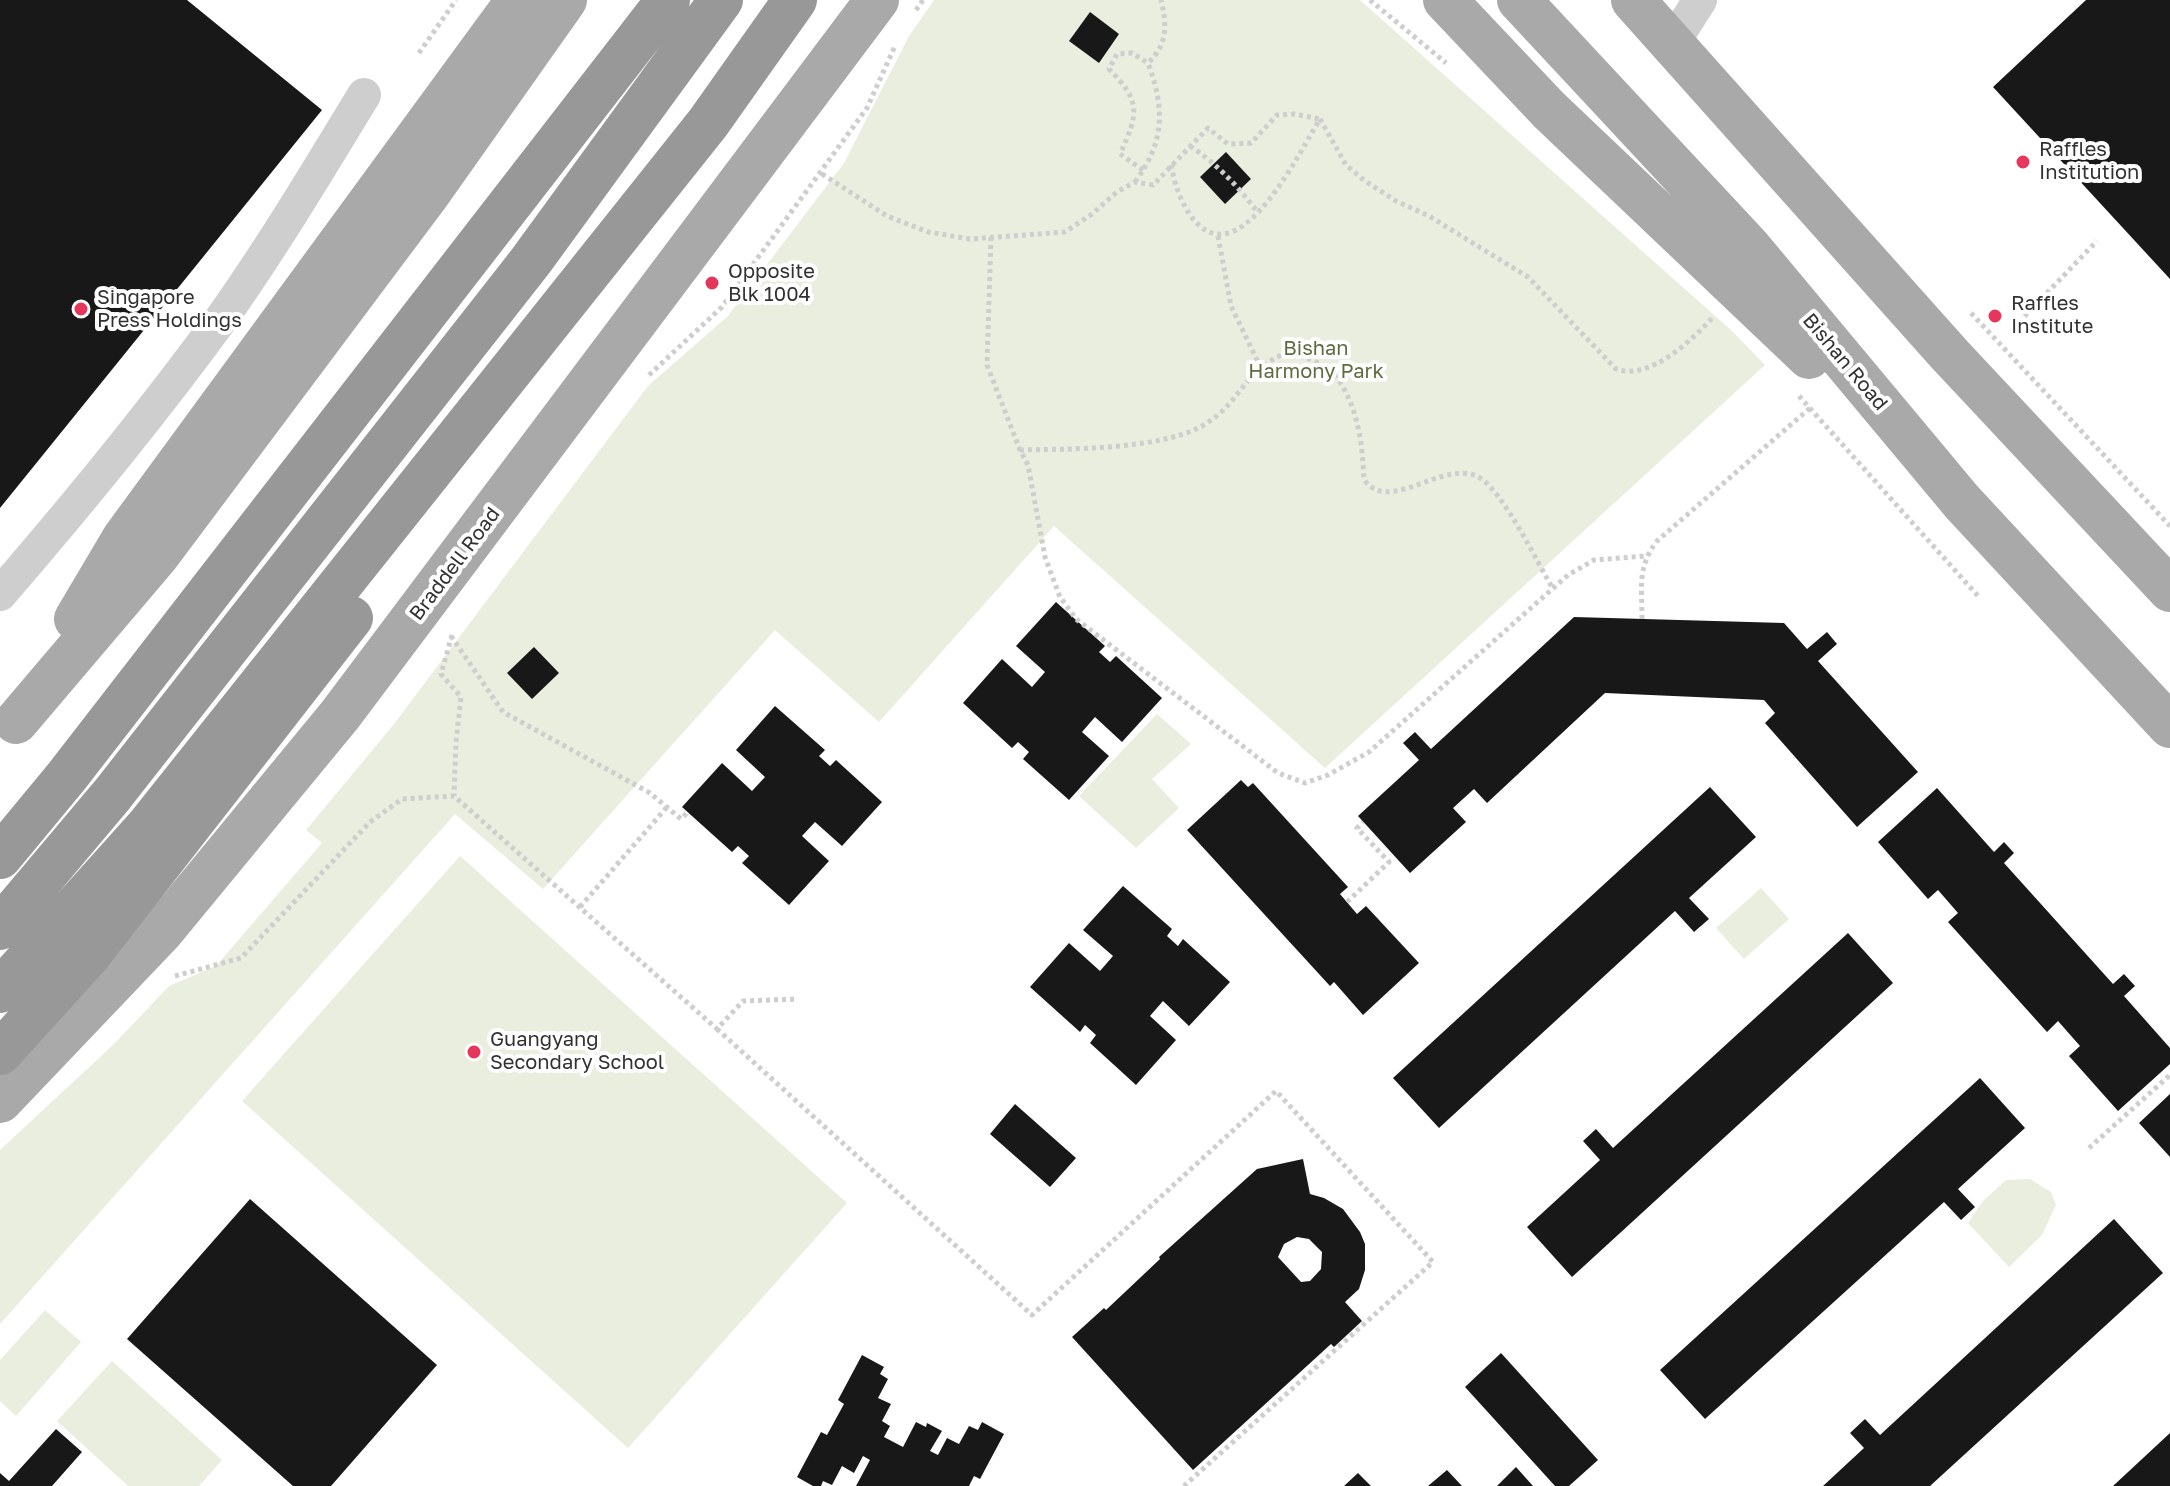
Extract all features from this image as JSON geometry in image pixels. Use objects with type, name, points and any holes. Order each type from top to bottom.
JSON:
[{"type":"highway","points":[[0,857],[67,776],[668,0]]},
{"type":"highway","points":[[0,928],[112,795],[530,262],[721,0]]},
{"type":"highway","points":[[0,991],[161,836],[457,481],[795,0]]},
{"type":"highway","points":[[0,1053],[88,956],[161,836]]},
{"type":"main road","points":[[8,732],[124,538],[518,0]]},
{"type":"main road","points":[[8,732],[157,556],[428,194],[565,0]]},
{"type":"main road","points":[[1445,0],[1549,110],[1962,502]]},
{"type":"main road","name":"Bishan Road","points":[[1519,0],[1750,248],[1962,502],[2170,726]]},
{"type":"main road","points":[[1633,0],[1950,355],[2170,590]]},
{"type":"main road","name":"Braddell Road","points":[[0,1101],[162,931],[340,715],[886,18]]},
{"type":"lane","points":[[1672,44],[1700,0]]},
{"type":"lane","points":[[0,594],[152,410],[225,313],[289,218],[364,95]]},
{"type":"path","points":[[419,53],[456,0]]},
{"type":"path","points":[[648,375],[722,307],[821,174],[867,108],[886,18],[923,0]]},
{"type":"path","points":[[1148,63],[1157,54],[1167,32],[1161,0]]},
{"type":"path","points":[[821,174],[864,203],[928,232],[970,239],[1065,232],[1135,182],[1143,170],[1153,152],[1160,130],[1157,87],[1148,63],[1132,53],[1117,54],[1109,69],[1129,89],[1134,108],[1130,132],[1120,154],[1143,170]]},
{"type":"path","points":[[1135,182],[1153,185],[1208,128],[1228,144],[1251,143],[1277,115],[1294,114],[1320,119],[1346,165],[1396,201],[1429,216],[1489,254],[1510,263],[1528,277],[1616,369],[1633,372],[1660,361],[1699,333],[1721,309]]},
{"type":"path","points":[[1171,164],[1175,183],[1194,220],[1209,233],[1218,236],[1243,227],[1258,213],[1320,119]]},
{"type":"path","points":[[1190,146],[1209,159],[1245,195],[1258,213]]},
{"type":"path","points":[[1218,236],[1231,306],[1260,366]]},
{"type":"path","points":[[991,237],[987,365],[1028,465],[1045,557],[1060,597],[1076,619],[1278,773],[1292,780],[1305,783],[1328,775],[1369,752],[1568,575],[1594,560],[1646,556]]},
{"type":"path","points":[[2019,322],[2097,241]]},
{"type":"path","points":[[1020,450],[1095,448],[1181,434],[1205,425],[1227,407],[1260,366],[1289,352],[1319,363],[1333,374],[1350,400],[1367,485],[1377,490],[1423,485],[1449,473],[1468,472],[1482,479],[1499,499],[1553,589]]},
{"type":"path","points":[[1642,619],[1642,572],[1646,556],[1657,541],[1810,408]]},
{"type":"path","points":[[454,796],[461,697],[441,674],[451,636],[461,623]]},
{"type":"path","points":[[451,636],[503,712],[650,793],[681,819],[688,812]]},
{"type":"path","points":[[163,979],[241,958],[370,822],[402,799],[454,796],[1032,1315],[1276,1091],[1433,1262],[1184,1486]]},
{"type":"path","points":[[580,907],[667,807]]},
{"type":"path","points":[[1347,902],[1389,862],[1357,828],[1363,822]]},
{"type":"path","points":[[717,1029],[743,1001],[798,999]]},
{"type":"path","points":[[2089,1148],[2170,1075]]},
{"type":"green space","name":"Bishan Harmony Park","points":[[934,0],[1360,0],[1732,331],[1765,365],[1325,768],[1054,526],[879,722],[775,630],[543,889],[455,814],[0,1324],[0,1150],[114,1044],[169,986],[216,966],[322,843],[306,830],[394,724],[648,386],[728,316],[844,163],[909,36]]},
{"type":"green space","points":[[1157,714],[1191,744],[1152,779],[1179,808],[1136,848],[1079,796]]},
{"type":"green space","points":[[460,856],[847,1203],[628,1448],[242,1101]]},
{"type":"green space","points":[[1761,888],[1789,919],[1744,959],[1716,928]]},
{"type":"green space","points":[[2030,1179],[2051,1192],[2056,1205],[2042,1235],[2009,1267],[1968,1223],[1983,1201],[2006,1180]]},
{"type":"green space","points":[[45,1310],[81,1342],[16,1416],[0,1401],[0,1360]]},
{"type":"green space","points":[[112,1361],[222,1460],[199,1486],[128,1486],[57,1421]]},
{"type":"building","name":"Singapore Press Holdings","points":[[0,0],[187,0],[322,110],[0,508]]},
{"type":"building","points":[[2086,0],[2170,0],[2170,279],[1993,87]]},
{"type":"building","points":[[1090,12],[1119,34],[1099,63],[1069,41]]},
{"type":"building","points":[[1226,152],[1251,179],[1225,204],[1200,177]]},
{"type":"building","points":[[1056,602],[1105,646],[1099,652],[1110,662],[1116,656],[1162,698],[1122,742],[1095,717],[1082,732],[1109,756],[1069,800],[1023,759],[1029,752],[1018,742],[1012,748],[963,703],[1002,659],[1032,687],[1045,672],[1016,646]]},
{"type":"building","points":[[1574,617],[1784,623],[1807,649],[1827,632],[1837,644],[1818,661],[1918,772],[1857,827],[1765,723],[1775,713],[1764,700],[1605,693],[1487,803],[1474,789],[1453,808],[1466,822],[1410,873],[1358,816],[1419,760],[1403,743],[1415,732],[1431,749]]},
{"type":"building","points":[[534,647],[559,673],[532,699],[507,673]]},
{"type":"building","points":[[775,706],[825,750],[819,756],[830,766],[836,760],[882,802],[842,846],[815,822],[802,836],[829,861],[789,905],[742,863],[749,856],[738,846],[732,852],[682,807],[722,763],[752,791],[765,777],[736,750]]},
{"type":"building","points":[[1241,780],[1248,787],[1253,783],[1348,887],[1340,894],[1357,914],[1366,906],[1419,963],[1363,1015],[1334,982],[1330,986],[1187,830]]},
{"type":"building","points":[[1710,787],[1756,837],[1689,898],[1709,919],[1694,932],[1675,911],[1439,1128],[1393,1078]]},
{"type":"building","points":[[1937,788],[1994,852],[2004,842],[2014,853],[2004,863],[2113,984],[2124,974],[2135,986],[2124,996],[2170,1048],[2170,1064],[2118,1111],[2069,1056],[2080,1046],[2058,1021],[2047,1032],[1948,922],[1958,913],[1938,890],[1928,899],[1878,842]]},
{"type":"building","points":[[1123,886],[1172,929],[1167,936],[1178,946],[1183,939],[1230,982],[1189,1026],[1163,1001],[1150,1016],[1176,1040],[1136,1085],[1090,1043],[1096,1035],[1085,1025],[1080,1032],[1030,987],[1069,943],[1100,971],[1113,956],[1083,930]]},
{"type":"building","points":[[1848,933],[1893,983],[1572,1277],[1527,1227],[1600,1160],[1583,1141],[1596,1129],[1613,1148]]},
{"type":"building","points":[[1980,1078],[2025,1128],[1958,1189],[1975,1207],[1961,1220],[1944,1202],[1705,1419],[1660,1370]]},
{"type":"building","points":[[2170,1094],[2170,1157],[2139,1123]]},
{"type":"building","points":[[1015,1104],[1076,1158],[1050,1187],[990,1134]]},
{"type":"building","points":[[1303,1159],[1310,1194],[1343,1209],[1360,1232],[1365,1244],[1365,1270],[1359,1289],[1345,1302],[1362,1321],[1334,1347],[1331,1344],[1193,1470],[1072,1337],[1104,1308],[1106,1310],[1159,1257],[1257,1169]],"holes":[[[1297,1237],[1309,1239],[1322,1252],[1321,1269],[1310,1281],[1301,1282],[1278,1257],[1284,1244]]]},
{"type":"building","points":[[250,1199],[437,1365],[331,1486],[293,1486],[127,1339]]},
{"type":"building","points":[[2114,1219],[2163,1273],[1930,1486],[1823,1486],[1864,1448],[1850,1433],[1865,1419],[1880,1435]]},
{"type":"building","points":[[1501,1353],[1598,1460],[1569,1486],[1555,1486],[1465,1387]]},
{"type":"building","points":[[862,1355],[884,1367],[880,1374],[888,1379],[878,1398],[891,1404],[882,1421],[890,1426],[884,1437],[903,1447],[916,1422],[926,1427],[927,1423],[942,1431],[930,1451],[938,1455],[947,1438],[959,1444],[969,1426],[978,1430],[982,1422],[1004,1434],[980,1479],[974,1476],[969,1486],[856,1486],[870,1460],[863,1456],[854,1473],[842,1466],[832,1485],[823,1481],[821,1486],[813,1486],[797,1477],[821,1432],[827,1435],[844,1404],[838,1400]]},
{"type":"building","points":[[56,1429],[82,1452],[52,1486],[0,1486],[0,1473],[9,1481]]},
{"type":"building","points":[[2170,1433],[2170,1486],[2113,1486]]},
{"type":"building","points":[[1516,1467],[1533,1486],[1497,1486]]},
{"type":"building","points":[[1447,1470],[1462,1486],[1428,1486]]},
{"type":"building","points":[[1358,1473],[1371,1486],[1344,1486]]},
{"type":"place","name":"Raffles Institution","points":[[2023,162]]},
{"type":"place","name":"Opposite Blk 1004","points":[[712,283]]},
{"type":"place","name":"Singapore Press Holdings","points":[[81,309]]},
{"type":"place","name":"Raffles Institute","points":[[1995,316]]},
{"type":"place","name":"Guangyang Secondary School","points":[[474,1052]]}]
